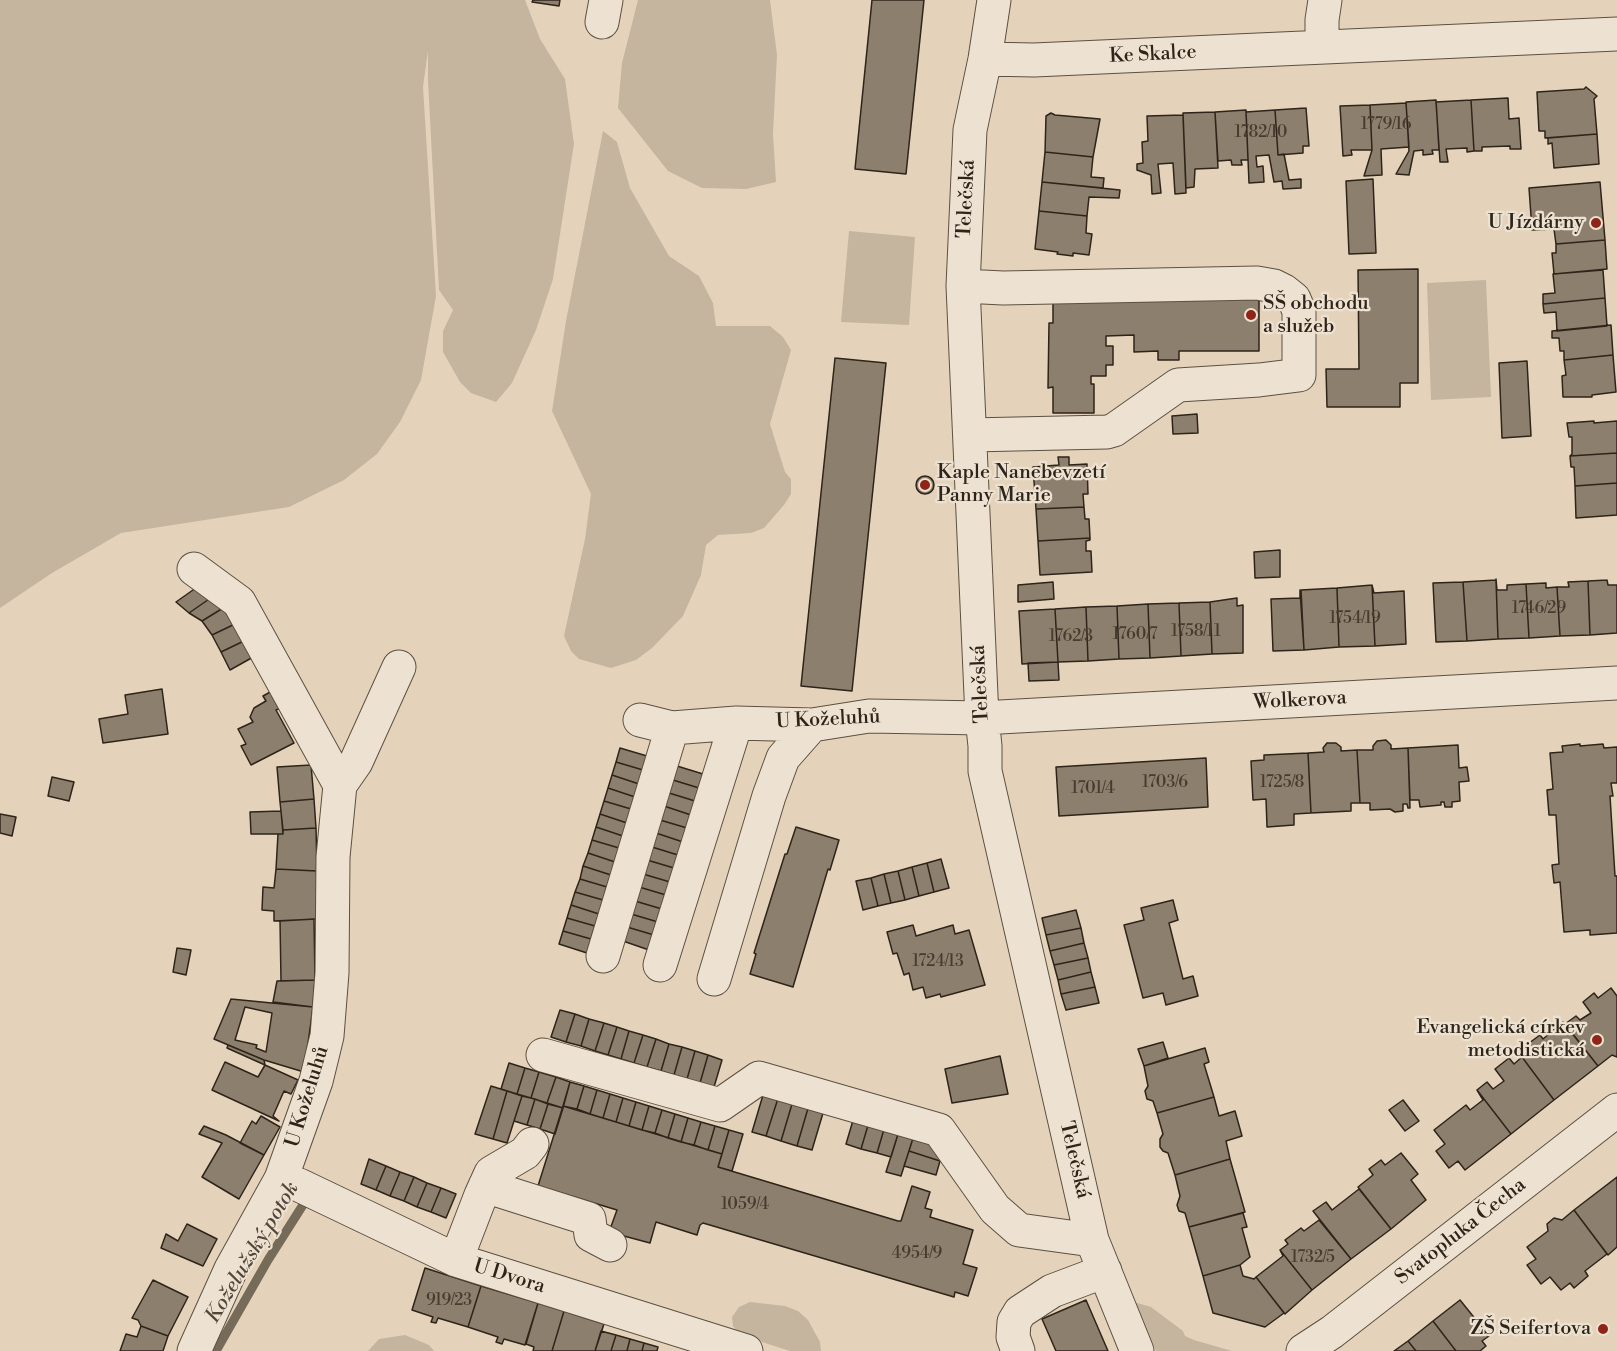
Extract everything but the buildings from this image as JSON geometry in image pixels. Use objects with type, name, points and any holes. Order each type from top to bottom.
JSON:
[{"type":"street","name":"Telečská","points":[[994,0],[985,59],[970,130],[963,286],[985,771],[1092,1240],[1137,1351]]},
{"type":"street","points":[[1322,46],[1325,0]]},
{"type":"street","name":"Ke Skalce","points":[[985,59],[1034,60],[1617,34]]},
{"type":"street","points":[[963,286],[1003,288],[1257,284],[1274,286],[1284,291],[1294,299],[1299,311],[1299,375],[1178,385],[1114,430],[1107,432],[970,435]]},
{"type":"street","points":[[194,569],[239,602],[340,785]]},
{"type":"street","name":"U Koželuhů","points":[[194,1351],[231,1269],[300,1187],[316,1081],[327,1036],[332,973],[333,857],[340,785],[356,762],[399,667]]},
{"type":"street","name":"Wolkerova","points":[[982,718],[1617,683]]},
{"type":"street","name":"U Koželuhů","points":[[640,720],[672,728],[736,723],[813,725],[869,716],[982,718]]},
{"type":"street","points":[[660,965],[736,723]]},
{"type":"street","points":[[714,979],[769,796],[783,758],[813,725]]},
{"type":"street","points":[[603,956],[672,728]]},
{"type":"street","points":[[543,1055],[720,1105],[759,1078],[939,1130],[995,1209],[1019,1230],[1092,1240]]},
{"type":"street","name":"Svatopluka Čecha","points":[[1303,1351],[1323,1341],[1617,1110]]},
{"type":"street","points":[[456,1260],[491,1173],[525,1153],[532,1144]]},
{"type":"street","points":[[485,1186],[589,1219],[591,1236],[610,1245]]},
{"type":"street","name":"U Dvora","points":[[300,1187],[456,1260],[746,1351]]},
{"type":"street","points":[[1018,1351],[1013,1337],[1014,1322],[1020,1312],[1052,1291],[1105,1271]]},
{"type":"shaded area","points":[[0,0],[525,0],[540,39],[565,79],[574,144],[553,279],[536,330],[512,383],[496,402],[471,393],[460,382],[443,352],[443,331],[453,310],[439,290],[428,51],[423,87],[436,296],[421,380],[400,422],[377,454],[344,480],[289,507],[121,533],[52,573],[0,608]]},
{"type":"shaded area","points":[[638,0],[770,0],[777,55],[773,134],[776,182],[746,189],[702,188],[668,171],[618,108],[622,63]]},
{"type":"shaded area","points":[[603,131],[617,142],[630,188],[669,256],[699,276],[713,303],[716,326],[770,326],[783,337],[791,350],[770,424],[785,472],[791,479],[791,494],[764,528],[751,533],[718,535],[706,545],[701,575],[683,616],[652,648],[636,660],[611,668],[579,659],[571,651],[564,636],[585,539],[591,494],[552,411],[566,321]]},
{"type":"shaded area","points":[[849,231],[915,237],[909,325],[841,322]]},
{"type":"shaded area","points":[[1486,280],[1491,397],[1431,400],[1427,283]]},
{"type":"shaded area","points":[[750,1302],[785,1306],[798,1311],[808,1320],[820,1342],[821,1351],[790,1351],[740,1335],[733,1326],[732,1317],[739,1307]]},
{"type":"shaded area","points":[[1134,1302],[1151,1307],[1183,1331],[1185,1336],[1232,1351],[1156,1351]]},
{"type":"shaded area","points":[[405,1335],[429,1345],[434,1351],[368,1351],[379,1339]]},
{"type":"waterway","name":"Koželužský potok","points":[[216,1351],[268,1260],[308,1197]]},
{"type":"place","name":"U Jízdárny","points":[[1596,223]]},
{"type":"place","name":"SŠ obchodu a služeb","points":[[1251,315]]},
{"type":"place","name":"Kaple Nanebevzetí Panny Marie","points":[[925,485]]},
{"type":"place","name":"Evangelická církev metodistická","points":[[1597,1040]]},
{"type":"place","name":"ZŠ Seifertova","points":[[1603,1329]]}]
